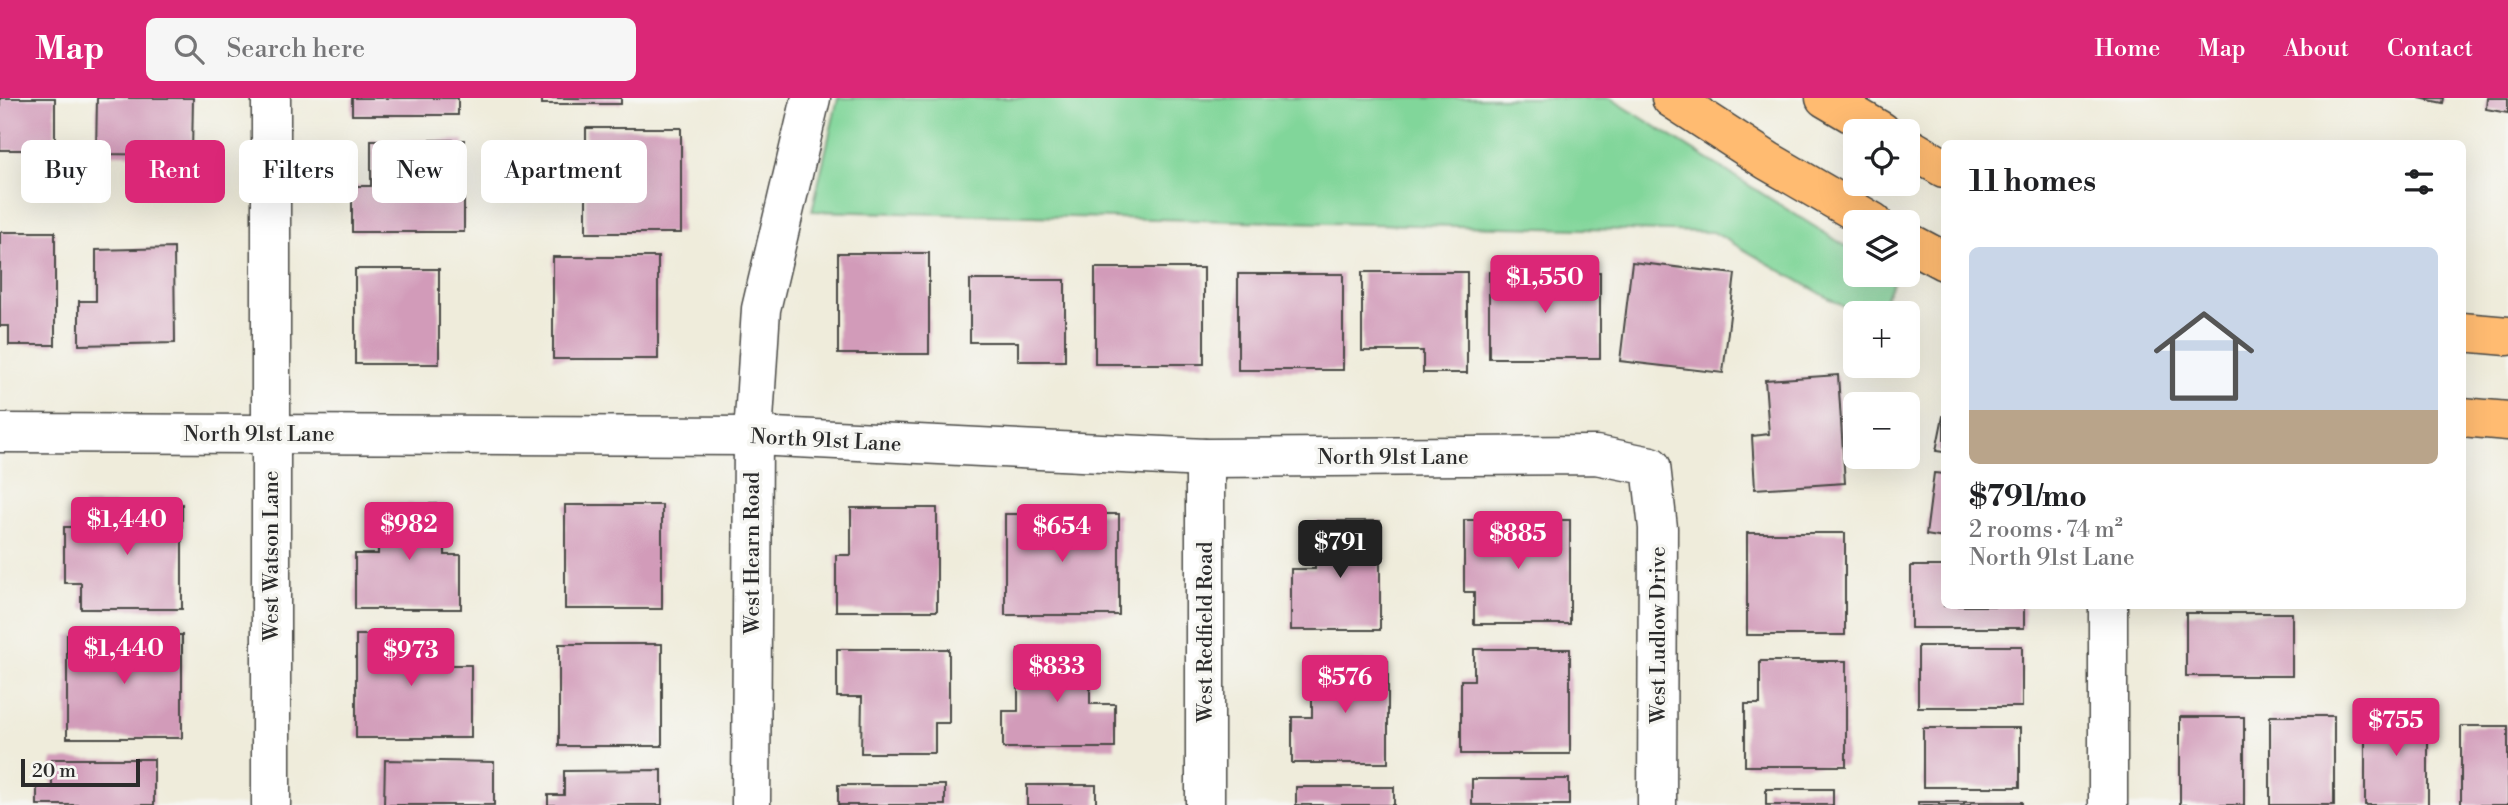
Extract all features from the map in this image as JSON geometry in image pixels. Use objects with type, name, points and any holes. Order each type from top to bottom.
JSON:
[{"type":"main road","points":[[1671,98],[1768,161],[1852,210]]},
{"type":"main road","points":[[1825,98],[1861,119]]},
{"type":"main road","points":[[1920,154],[1941,166]]},
{"type":"main road","points":[[1920,248],[1941,259]]},
{"type":"main road","points":[[2466,332],[2508,336]]},
{"type":"main road","points":[[2466,417],[2508,421]]},
{"type":"street","name":"West Watson Lane","points":[[271,98],[271,805]]},
{"type":"street","name":"West Hearn Road","points":[[751,805],[753,436],[761,309],[811,98]]},
{"type":"street","name":"North 91st Lane","points":[[0,433],[753,436],[1205,458],[1596,455],[1651,466]]},
{"type":"street","name":"West Redfield Road","points":[[1205,458],[1205,805]]},
{"type":"street","name":"West Ludlow Drive","points":[[1651,466],[1658,528],[1657,805]]},
{"type":"street","points":[[2108,609],[2108,805]]},
{"type":"green space","points":[[838,98],[1610,98],[1843,244],[1843,287],[1890,287],[1885,301],[1843,301],[1843,306],[1713,232],[812,211]]},
{"type":"building","points":[[0,98],[55,98],[55,140],[21,140],[21,150],[0,150]]},
{"type":"building","points":[[97,98],[193,98],[192,140],[125,140],[125,154],[111,154],[111,140],[96,140]]},
{"type":"building","points":[[352,98],[458,98],[458,115],[352,115]]},
{"type":"building","points":[[542,98],[621,98],[621,104],[542,104]]},
{"type":"building","points":[[2419,98],[2444,98],[2443,103]]},
{"type":"building","points":[[2487,98],[2508,98],[2508,113],[2486,109]]},
{"type":"building","points":[[586,128],[681,128],[681,233],[586,233],[586,203],[647,203],[647,140],[586,140]]},
{"type":"building","points":[[372,140],[372,203],[464,203],[464,232],[352,232],[352,203],[358,203],[358,186],[371,186]]},
{"type":"building","points":[[0,232],[55,232],[55,345],[9,345],[9,326],[0,326]]},
{"type":"building","points":[[174,248],[175,343],[79,345],[79,301],[96,301],[96,250]]},
{"type":"building","points":[[838,253],[929,253],[929,354],[838,354]]},
{"type":"building","points":[[553,257],[658,257],[658,359],[553,359]]},
{"type":"building","points":[[1632,262],[1735,274],[1723,373],[1620,361]]},
{"type":"building","points":[[1095,268],[1204,268],[1204,364],[1095,364]]},
{"type":"building","points":[[355,269],[439,269],[439,364],[355,364]]},
{"type":"building","points":[[1362,272],[1467,272],[1467,373],[1423,373],[1423,351],[1362,351]]},
{"type":"building","points":[[1489,272],[1600,272],[1600,358],[1489,358]]},
{"type":"building","points":[[1238,274],[1343,274],[1343,370],[1238,370]]},
{"type":"building","points":[[970,280],[1065,280],[1065,361],[1018,361],[1018,342],[970,342]]},
{"type":"building","points":[[1838,375],[1845,483],[1755,489],[1752,436],[1769,434],[1765,380]]},
{"type":"building","points":[[1941,426],[1941,452],[1936,451]]},
{"type":"building","points":[[1934,473],[1941,474],[1941,538],[1926,535]]},
{"type":"building","points":[[83,504],[182,504],[182,609],[81,609],[81,583],[64,583],[64,527],[83,527]]},
{"type":"building","points":[[378,504],[445,504],[445,555],[461,555],[461,609],[355,609],[355,554],[378,554]]},
{"type":"building","points":[[565,505],[662,505],[662,609],[565,609]]},
{"type":"building","points":[[851,508],[937,508],[937,611],[836,611],[836,555],[851,555]]},
{"type":"building","points":[[1005,514],[1119,514],[1119,615],[1005,615]]},
{"type":"building","points":[[1464,520],[1570,520],[1570,624],[1474,624],[1474,592],[1464,592]]},
{"type":"building","points":[[1315,521],[1380,521],[1380,630],[1291,630],[1291,569],[1315,569]]},
{"type":"building","points":[[1747,533],[1845,533],[1845,635],[1747,635]]},
{"type":"building","points":[[1911,566],[1941,566],[1941,609],[2024,609],[2024,628],[1911,628]]},
{"type":"building","points":[[2186,613],[2292,613],[2292,676],[2186,676]]},
{"type":"building","points":[[67,635],[182,635],[182,738],[67,738]]},
{"type":"building","points":[[356,635],[451,635],[451,665],[471,665],[471,738],[356,738]]},
{"type":"building","points":[[559,644],[662,644],[662,746],[559,746]]},
{"type":"building","points":[[1918,646],[2022,646],[2022,707],[1918,707]]},
{"type":"building","points":[[837,649],[949,649],[949,723],[935,723],[935,753],[861,753],[862,697],[837,697]]},
{"type":"building","points":[[1018,649],[1090,649],[1090,704],[1115,704],[1115,748],[1003,748],[1003,711],[1018,711]]},
{"type":"building","points":[[1474,649],[1570,649],[1570,754],[1461,754],[1461,680],[1474,680]]},
{"type":"building","points":[[1312,661],[1388,661],[1388,763],[1292,763],[1292,717],[1312,717]]},
{"type":"building","points":[[1760,661],[1846,661],[1846,766],[1745,766],[1745,704],[1760,704]]},
{"type":"building","points":[[2365,710],[2428,710],[2428,805],[2365,805]]},
{"type":"building","points":[[2270,716],[2334,716],[2334,805],[2270,805]]},
{"type":"building","points":[[2180,717],[2244,717],[2244,805],[2180,805]]},
{"type":"building","points":[[2461,726],[2508,726],[2508,805],[2461,805]]},
{"type":"building","points":[[1923,728],[2020,728],[2020,787],[1923,787]]},
{"type":"building","points":[[52,759],[154,759],[154,805],[37,805],[37,787],[52,787]]},
{"type":"building","points":[[385,760],[494,762],[494,805],[384,805]]},
{"type":"building","points":[[662,770],[662,805],[548,805],[548,795],[564,795],[564,771]]},
{"type":"building","points":[[1472,779],[1569,779],[1569,805],[1472,805]]},
{"type":"building","points":[[838,785],[945,785],[945,805],[838,805]]},
{"type":"building","points":[[1027,785],[1096,785],[1096,805],[1027,805]]},
{"type":"building","points":[[1296,787],[1394,787],[1394,805],[1296,805]]},
{"type":"building","points":[[1766,789],[1833,789],[1833,805],[1766,805]]},
{"type":"building","points":[[1918,802],[2022,802],[2022,805],[1918,805]]}]
